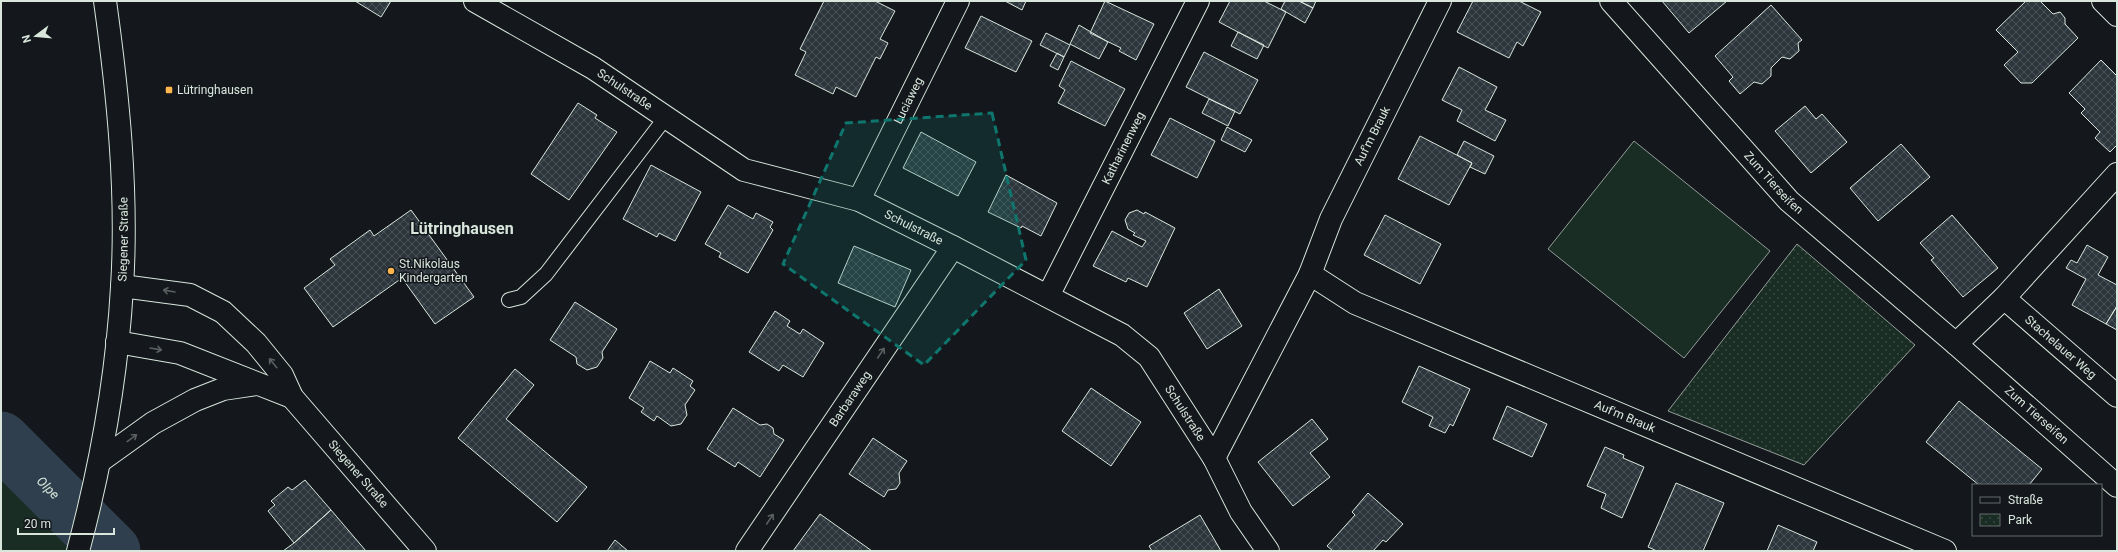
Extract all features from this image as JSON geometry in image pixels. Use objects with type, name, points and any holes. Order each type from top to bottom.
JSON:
[{"type":"street","name":"Siegener Straße","points":[[105,1],[116,82],[123,215],[122,286],[190,295],[223,312],[256,343],[282,375],[292,397],[425,551]]},
{"type":"street","name":"Schulstraße","points":[[475,1],[593,68],[744,170],[859,200],[1122,335],[1149,357],[1214,458],[1241,512],[1268,551]]},
{"type":"street","name":"Luciaweg","points":[[859,200],[958,1]]},
{"type":"street","name":"Katharinenweg","points":[[1048,296],[1198,1]]},
{"type":"street","name":"Auf'm Brauk","points":[[1214,458],[1310,274],[1331,219],[1440,1]]},
{"type":"street","name":"Zum Tierseifen","points":[[1611,1],[1789,202],[1956,344],[2117,486]]},
{"type":"street","points":[[2103,1],[2117,15]]},
{"type":"street","points":[[1956,344],[2004,298],[2117,174]]},
{"type":"street","name":"Barbaraweg","points":[[747,551],[953,247]]},
{"type":"street","name":"Auf'm Brauk","points":[[1310,274],[1355,303],[1944,551]]},
{"type":"street","points":[[78,551],[100,461],[117,342],[122,286]]},
{"type":"street","name":"Stachelauer Weg","points":[[2004,298],[2117,396]]},
{"type":"street","name":"Siegener Straße","points":[[117,342],[180,353],[292,397]]},
{"type":"street","points":[[100,461],[153,422],[195,400],[223,389],[258,384]]},
{"type":"lane","points":[[509,300],[521,297],[546,274],[666,117]]},
{"type":"highlighted area","points":[[992,113],[1026,260],[924,365],[783,264],[846,123]]},
{"type":"green space","points":[[1634,141],[1770,251],[1684,358],[1548,249]]},
{"type":"green space","points":[[1797,244],[1915,345],[1804,465],[1668,411]]},
{"type":"green space","points":[[1,458],[94,551],[1,551]]},
{"type":"building","points":[[355,1],[391,1],[381,17]]},
{"type":"building","points":[[824,1],[875,1],[895,11],[880,39],[888,43],[880,59],[876,57],[856,97],[836,87],[833,94],[795,75],[806,52],[800,49]]},
{"type":"building","points":[[1005,1],[1026,1],[1022,10]]},
{"type":"building","points":[[1105,1],[1154,24],[1136,60],[1119,51],[1121,48],[1090,33]]},
{"type":"building","points":[[1230,1],[1264,1],[1286,12],[1268,48],[1219,22]]},
{"type":"building","points":[[1285,1],[1299,1],[1313,8],[1305,23],[1281,9]]},
{"type":"building","points":[[1299,1],[1316,1],[1313,8]]},
{"type":"building","points":[[1473,1],[1519,1],[1541,12],[1523,46],[1517,42],[1509,58],[1457,32]]},
{"type":"building","points":[[1662,1],[1727,1],[1689,33]]},
{"type":"building","points":[[2026,1],[2040,1],[2053,14],[2060,12],[2065,18],[2065,24],[2078,38],[2032,83],[2021,83],[2004,65],[2018,52],[1996,30]]},
{"type":"building","points":[[1771,5],[1802,40],[1798,43],[1799,51],[1790,59],[1782,57],[1771,68],[1771,76],[1762,84],[1754,82],[1740,94],[1729,81],[1733,77],[1715,56]]},
{"type":"building","points":[[981,16],[1032,41],[1016,72],[965,48]]},
{"type":"building","points":[[1079,25],[1108,42],[1099,59],[1070,44]]},
{"type":"building","points":[[1238,32],[1264,45],[1257,59],[1231,46]]},
{"type":"building","points":[[1046,33],[1070,45],[1064,57],[1040,45]]},
{"type":"building","points":[[1204,52],[1258,80],[1240,114],[1186,87]]},
{"type":"building","points":[[1057,53],[1064,57],[1058,70],[1050,66]]},
{"type":"building","points":[[2101,60],[2117,76],[2117,145],[2110,152],[2095,138],[2100,132],[2081,113],[2085,109],[2069,93]]},
{"type":"building","points":[[1071,61],[1125,89],[1105,126],[1058,103],[1065,90],[1059,86]]},
{"type":"building","points":[[1459,67],[1497,87],[1485,110],[1506,120],[1495,141],[1457,121],[1462,110],[1442,100]]},
{"type":"building","points":[[1209,99],[1235,111],[1228,126],[1202,113]]},
{"type":"building","points":[[578,103],[597,115],[595,118],[617,132],[569,200],[531,174]]},
{"type":"building","points":[[1805,106],[1816,119],[1822,114],[1847,142],[1811,173],[1775,131]]},
{"type":"building","points":[[1170,118],[1215,141],[1197,178],[1151,155]]},
{"type":"building","points":[[1227,127],[1252,140],[1245,152],[1221,140]]},
{"type":"building","points":[[921,132],[976,162],[958,196],[903,168]]},
{"type":"building","points":[[1420,136],[1472,163],[1449,205],[1398,179]]},
{"type":"building","points":[[1464,141],[1494,156],[1485,174],[1470,167],[1472,163],[1457,155]]},
{"type":"building","points":[[1901,144],[1930,177],[1878,221],[1850,188]]},
{"type":"building","points":[[651,165],[701,192],[675,241],[659,233],[657,237],[623,219]]},
{"type":"building","points":[[1006,175],[1057,203],[1041,236],[1022,226],[1021,228],[988,212]]},
{"type":"building","points":[[728,205],[753,219],[756,213],[773,222],[770,227],[773,230],[748,273],[719,257],[721,253],[705,244]]},
{"type":"building","name":"St.Nikolaus Kindergarten","points":[[411,210],[474,297],[435,324],[402,278],[333,327],[304,288],[335,265],[330,259],[370,230],[374,236]]},
{"type":"building","points":[[1137,210],[1144,214],[1145,212],[1175,228],[1147,287],[1128,278],[1126,282],[1093,266],[1112,231],[1142,247],[1146,241],[1133,235],[1135,233],[1128,229],[1125,220],[1129,213]]},
{"type":"building","points":[[1385,215],[1441,244],[1420,284],[1364,255]]},
{"type":"building","points":[[1952,215],[1998,268],[1963,297],[1931,260],[1934,258],[1920,243]]},
{"type":"building","points":[[2087,245],[2108,257],[2098,275],[2117,285],[2117,306],[2106,324],[2072,305],[2086,279],[2066,268],[2071,260],[2077,263]]},
{"type":"building","points":[[854,246],[911,270],[895,307],[838,283]]},
{"type":"building","points":[[1219,289],[1242,326],[1207,349],[1184,313]]},
{"type":"building","points":[[575,302],[617,329],[602,352],[603,358],[597,367],[587,370],[577,364],[576,357],[550,340]]},
{"type":"building","points":[[2117,306],[2117,330],[2106,324]]},
{"type":"building","points":[[775,311],[790,321],[787,326],[800,334],[803,329],[824,343],[803,377],[783,365],[779,371],[749,352]]},
{"type":"building","points":[[650,361],[670,373],[673,368],[693,381],[690,386],[695,390],[685,405],[687,415],[681,424],[671,426],[657,416],[654,421],[641,412],[644,408],[629,398]]},
{"type":"building","points":[[1419,366],[1470,389],[1453,426],[1450,424],[1445,433],[1429,426],[1433,417],[1402,402]]},
{"type":"building","points":[[515,369],[534,385],[506,419],[587,487],[557,522],[458,438]]},
{"type":"building","points":[[1091,388],[1141,422],[1111,466],[1062,431]]},
{"type":"building","points":[[1959,401],[2042,469],[2030,484],[1978,484],[1926,442]]},
{"type":"building","points":[[1507,406],[1547,424],[1532,457],[1493,439]]},
{"type":"building","points":[[733,408],[760,425],[767,424],[773,428],[774,434],[784,440],[760,477],[738,462],[735,467],[707,449]]},
{"type":"building","points":[[1312,419],[1328,439],[1310,453],[1330,477],[1293,506],[1258,462]]},
{"type":"building","points":[[873,438],[907,461],[899,473],[900,483],[896,489],[888,490],[884,497],[849,474]]},
{"type":"building","points":[[1605,447],[1624,455],[1623,458],[1644,467],[1622,518],[1601,508],[1606,494],[1587,486]]},
{"type":"building","points":[[305,480],[331,510],[294,543],[268,511],[275,505],[271,501],[288,487],[292,490]]},
{"type":"building","points":[[1676,483],[1724,503],[1703,551],[1657,551],[1648,547]]},
{"type":"building","points":[[1368,493],[1403,524],[1386,542],[1383,540],[1373,551],[1333,551],[1327,546],[1355,515],[1352,512]]},
{"type":"building","points":[[331,510],[366,551],[283,551],[294,543]]},
{"type":"building","points":[[820,514],[872,551],[793,551]]},
{"type":"building","points":[[1200,515],[1221,551],[1152,551],[1149,546]]},
{"type":"building","points":[[1778,525],[1817,542],[1813,551],[1767,551]]},
{"type":"building","points":[[615,540],[628,551],[607,551]]},
{"type":"waterway","name":"Olpe","points":[[1,440],[112,551]]},
{"type":"place","name":"Lütringhausen","points":[[169,90]]},
{"type":"place","name":"St.Nikolaus Kindergarten","points":[[391,271]]},
{"type":"district","name":"Lütringhausen","points":[[462,228]]}]
